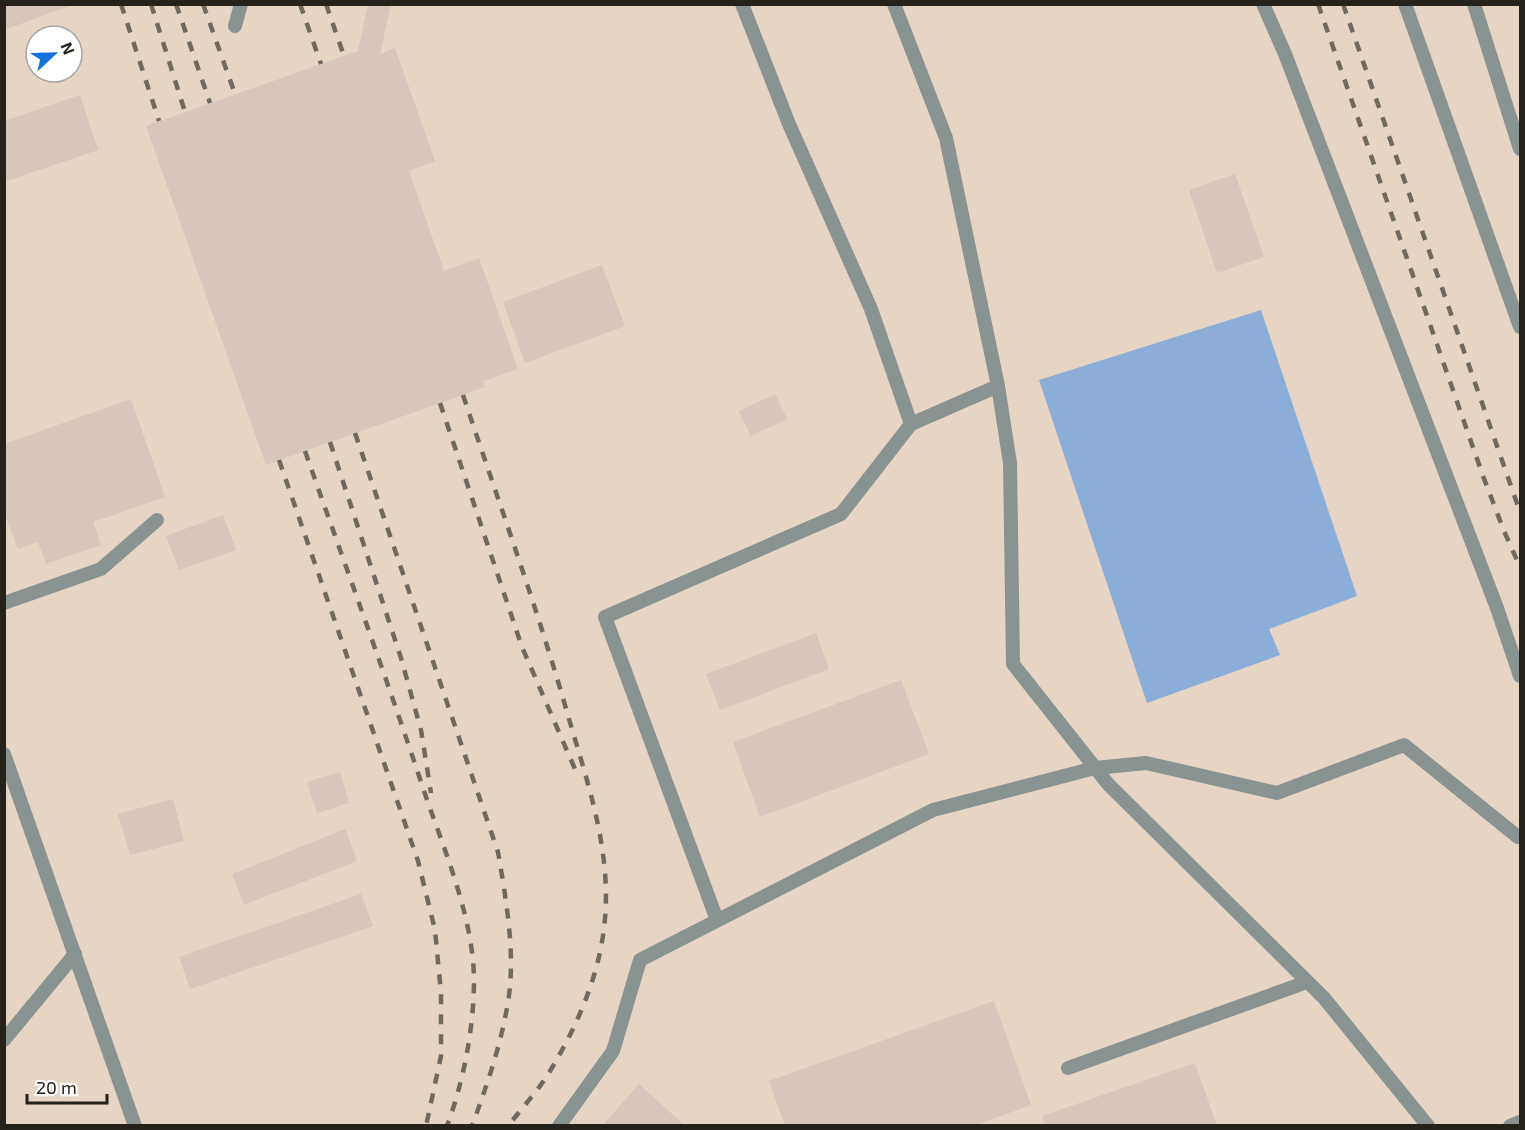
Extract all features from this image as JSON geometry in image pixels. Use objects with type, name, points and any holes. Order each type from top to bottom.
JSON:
[{"type":"lane","points":[[235,26],[241,4]]},
{"type":"lane","points":[[742,4],[789,124],[871,309],[911,424]]},
{"type":"lane","points":[[894,4],[946,138],[998,386],[1010,463],[1013,664],[1108,784],[1324,998],[1428,1125]]},
{"type":"lane","points":[[1263,4],[1285,54],[1493,597],[1521,676]]},
{"type":"lane","points":[[1405,4],[1521,327]]},
{"type":"lane","points":[[1474,4],[1521,149]]},
{"type":"lane","points":[[717,920],[605,617],[841,514],[911,424],[998,386]]},
{"type":"lane","points":[[4,603],[101,569],[157,520]]},
{"type":"lane","points":[[559,1125],[613,1051],[640,960],[933,810],[1095,768],[1146,763],[1277,793],[1404,745],[1518,837],[1521,836]]},
{"type":"lane","points":[[4,754],[135,1125]]},
{"type":"lane","points":[[4,1040],[75,954]]},
{"type":"lane","points":[[1068,1068],[1307,982]]},
{"type":"lane","points":[[1510,1125],[1521,1122]]},
{"type":"shaded area","points":[[5,5],[1520,5],[1520,1125],[5,1126]]},
{"type":"water","points":[[1261,310],[1357,596],[1269,629],[1280,655],[1147,703],[1039,380]]},
{"type":"building","points":[[4,4],[72,4],[72,5],[4,30]]},
{"type":"building","points":[[368,5],[391,5],[380,54],[395,48],[435,161],[409,171],[444,271],[479,258],[518,369],[484,381],[485,387],[266,465],[146,126],[358,51]]},
{"type":"building","points":[[80,95],[98,150],[4,182],[4,121]]},
{"type":"building","points":[[1235,174],[1264,257],[1217,273],[1189,190]]},
{"type":"building","points":[[602,265],[625,326],[525,363],[503,302]]},
{"type":"building","points":[[775,394],[787,419],[751,436],[739,411]]},
{"type":"building","points":[[131,399],[165,497],[93,522],[101,545],[46,564],[38,542],[18,549],[4,512],[4,444]]},
{"type":"building","points":[[223,515],[236,550],[179,570],[166,536]]},
{"type":"building","points":[[816,633],[829,669],[720,710],[706,674]]},
{"type":"building","points":[[901,680],[929,754],[760,817],[733,742]]},
{"type":"building","points":[[340,772],[349,803],[317,813],[307,782]]},
{"type":"building","points":[[173,799],[184,841],[130,855],[118,814]]},
{"type":"building","points":[[345,829],[357,861],[244,905],[232,874]]},
{"type":"building","points":[[361,894],[373,926],[190,989],[179,957]]},
{"type":"building","points":[[994,1001],[1031,1105],[974,1126],[785,1126],[769,1081]]},
{"type":"building","points":[[1195,1063],[1217,1126],[1046,1126],[1042,1116]]},
{"type":"building","points":[[639,1084],[685,1126],[602,1126]]},
{"type":"railway","points":[[121,4],[159,121]]},
{"type":"railway","points":[[151,4],[185,112]]},
{"type":"railway","points":[[176,4],[210,103]]},
{"type":"railway","points":[[203,4],[235,94]]},
{"type":"railway","points":[[300,4],[321,64]]},
{"type":"railway","points":[[326,4],[344,56]]},
{"type":"railway","points":[[1318,4],[1483,476],[1520,567]]},
{"type":"railway","points":[[1343,4],[1520,512]]},
{"type":"railway","points":[[463,395],[557,678],[591,796],[605,875],[604,928],[591,984],[569,1038],[550,1071],[508,1126]]},
{"type":"railway","points":[[440,403],[522,647],[578,776]]},
{"type":"railway","points":[[355,433],[498,852],[509,927],[510,984],[497,1049],[472,1126]]},
{"type":"railway","points":[[330,442],[401,658],[421,730],[431,793]]},
{"type":"railway","points":[[305,451],[457,885],[469,932],[474,979],[470,1034],[463,1072],[447,1126]]},
{"type":"railway","points":[[279,460],[418,861],[435,930],[441,993],[441,1056],[426,1126]]}]
